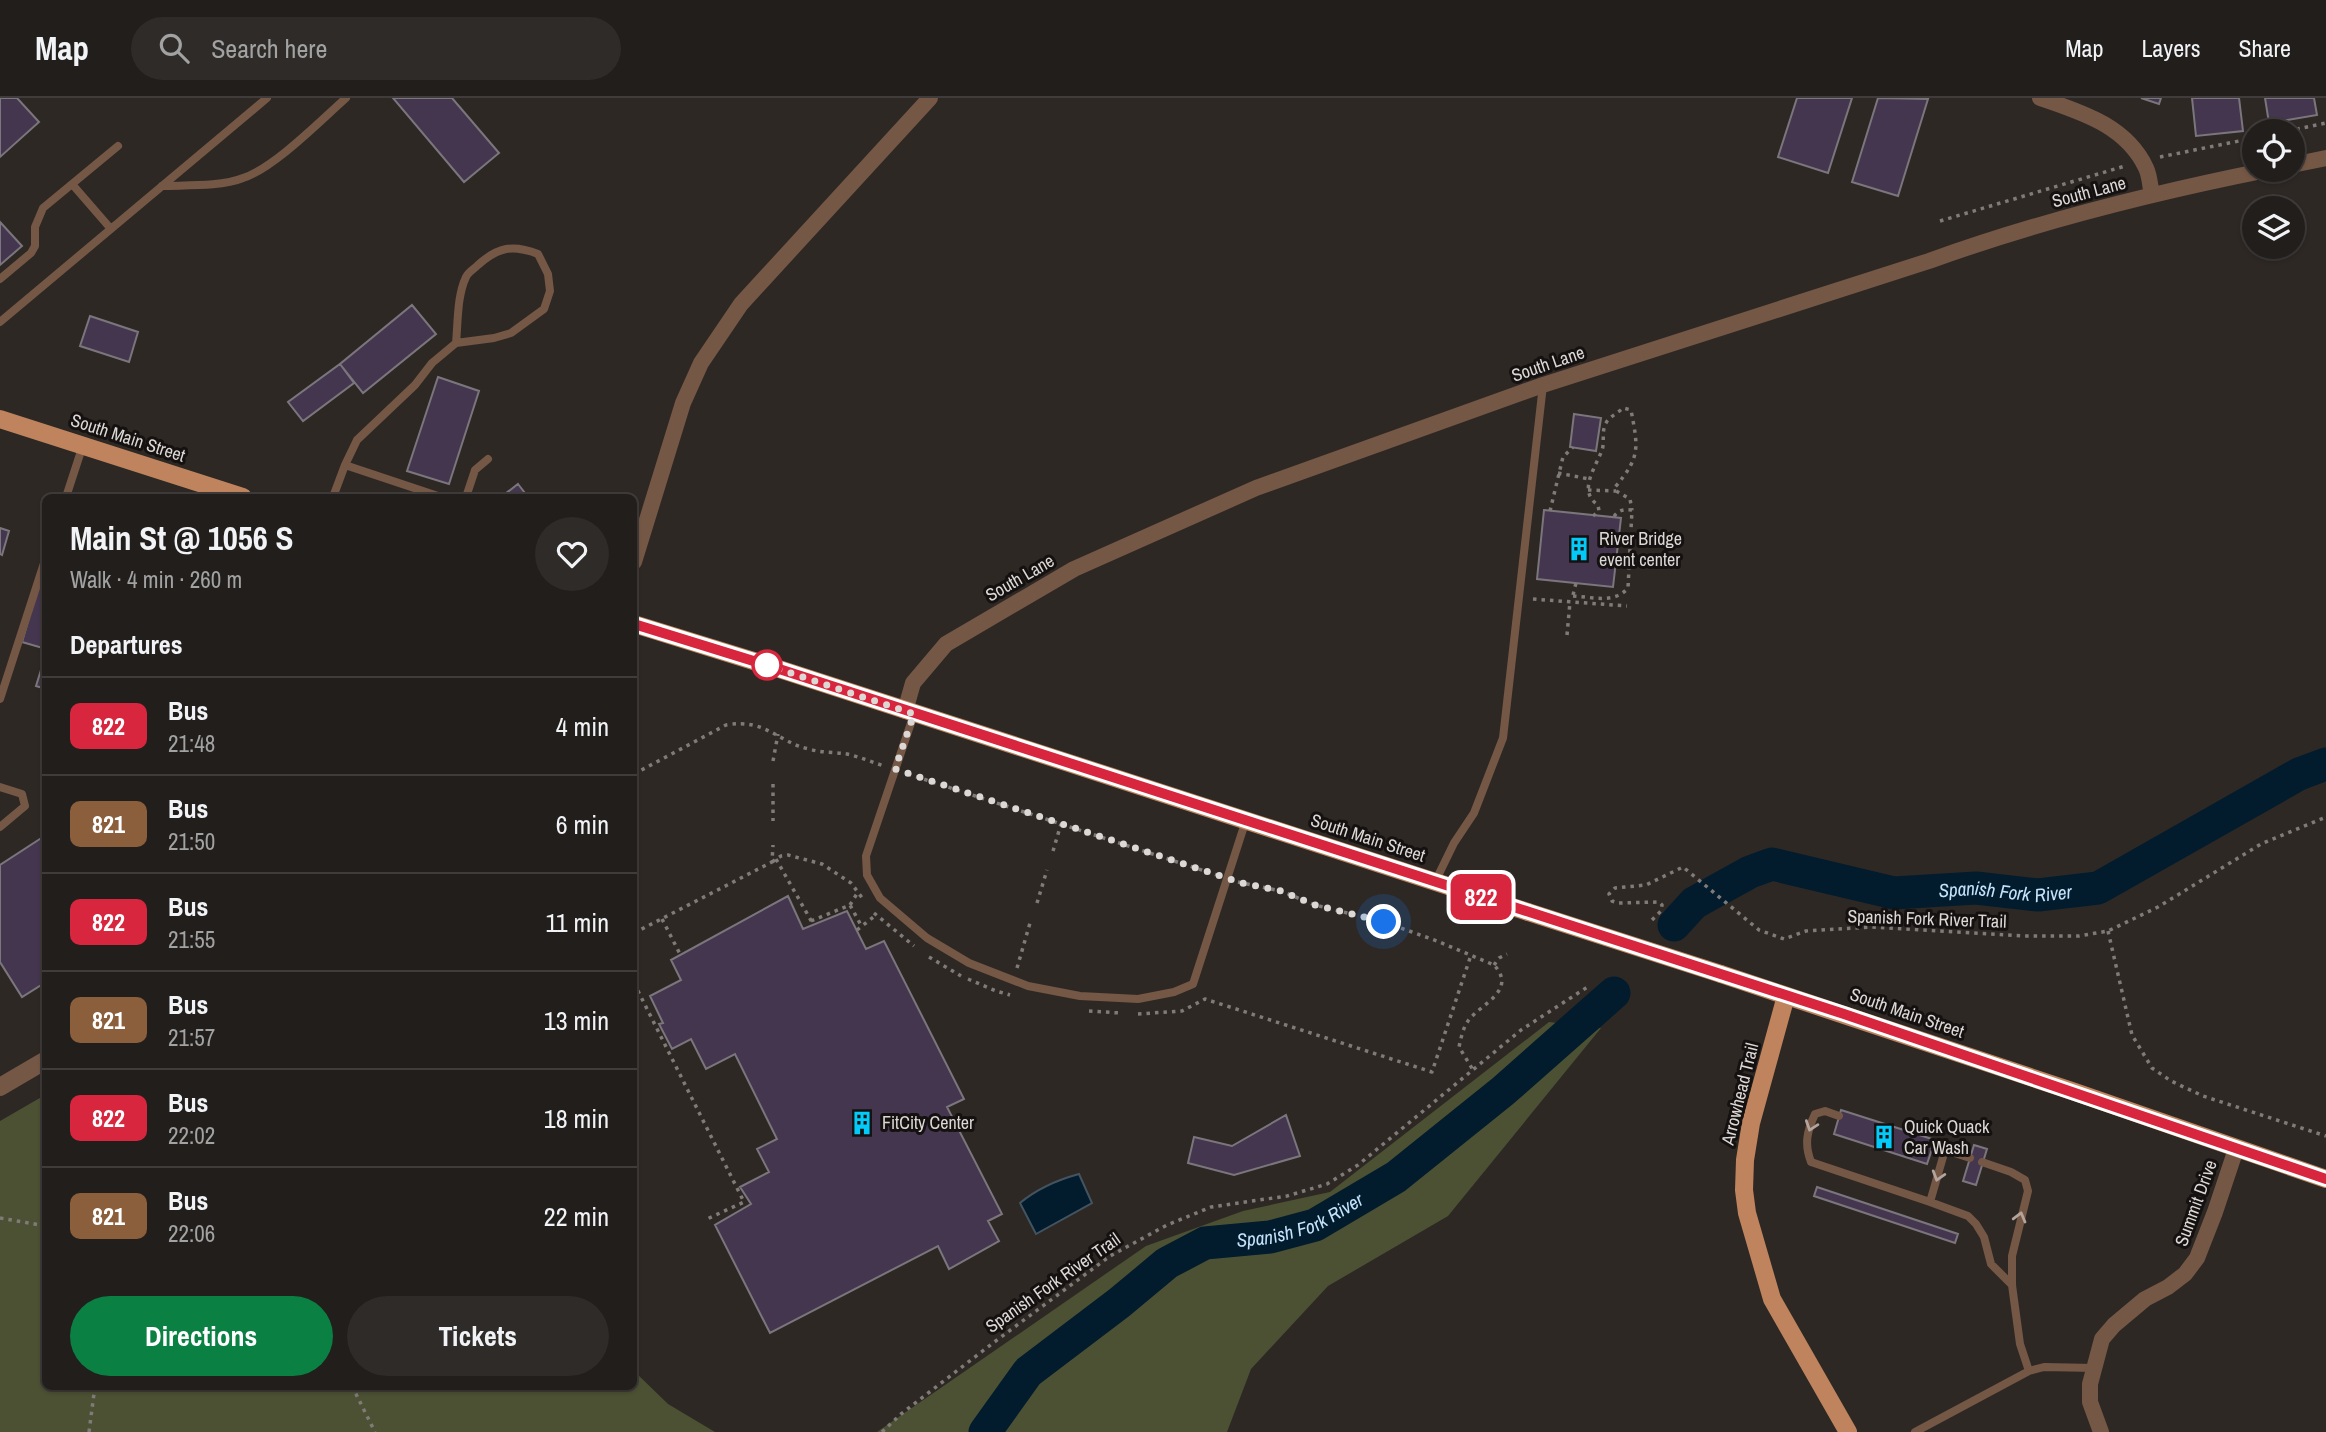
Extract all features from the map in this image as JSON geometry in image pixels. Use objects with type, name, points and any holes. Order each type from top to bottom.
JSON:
[{"type":"main road","name":"South Main Street","points":[[0,419],[234,494]]},
{"type":"main road","name":"South Main Street","points":[[637,625],[1721,974],[2326,1178]]},
{"type":"main road","name":"Arrowhead Trail","points":[[1786,996],[1751,1123],[1745,1160],[1746,1213],[1772,1298],[1847,1432]]},
{"type":"street","points":[[637,552],[683,403],[701,363],[741,304],[930,98]]},
{"type":"street","points":[[2040,98],[2094,117],[2115,131],[2147,170],[2152,195]]},
{"type":"street","points":[[2305,162],[2326,158]]},
{"type":"street","name":"South Lane","points":[[910,713],[913,683],[946,644],[1074,569],[1256,488],[1543,385],[1985,241],[2152,195],[2242,175]]},
{"type":"street","points":[[0,1087],[42,1062]]},
{"type":"street","name":"Summit Drive","points":[[2101,1432],[2090,1402],[2090,1384],[2102,1339],[2145,1299],[2185,1274],[2197,1258],[2235,1149]]},
{"type":"lane","points":[[0,322],[267,98]]},
{"type":"lane","points":[[162,186],[243,179],[267,166],[346,98]]},
{"type":"lane","points":[[0,279],[31,253],[43,208],[118,146]]},
{"type":"lane","points":[[72,184],[111,229]]},
{"type":"lane","points":[[334,494],[357,440],[415,384],[432,363],[456,343],[511,333],[544,309],[550,291],[548,274],[538,254],[522,248],[503,249],[485,259],[467,275],[461,296],[456,343]]},
{"type":"lane","points":[[1435,882],[1454,843],[1474,813],[1503,738],[1543,385]]},
{"type":"lane","points":[[67,494],[83,445]]},
{"type":"lane","points":[[467,494],[475,470],[488,459]]},
{"type":"lane","points":[[345,465],[433,494]]},
{"type":"lane","points":[[0,699],[42,569]]},
{"type":"lane","points":[[910,713],[895,769],[866,856],[867,875],[880,898],[927,938],[970,963],[1028,986],[1080,996],[1138,999],[1174,992],[1193,984],[1246,820]]},
{"type":"lane","points":[[0,787],[22,794],[25,806],[0,827]]},
{"type":"lane","points":[[1839,1116],[1825,1111],[1815,1114],[1806,1145],[1811,1162],[1968,1216],[1983,1237],[1991,1264],[2012,1285]]},
{"type":"lane","points":[[1933,1146],[1970,1158]]},
{"type":"lane","points":[[1930,1202],[1945,1150]]},
{"type":"lane","points":[[1982,1163],[2011,1172],[2025,1180],[2028,1191],[2012,1256],[2012,1285],[2020,1345],[2029,1371]]},
{"type":"lane","points":[[1915,1432],[2029,1371],[2044,1367],[2094,1368]]},
{"type":"path","points":[[2305,128],[2326,124]]},
{"type":"path","points":[[2161,157],[2242,140]]},
{"type":"path","points":[[1940,221],[2119,168]]},
{"type":"path","points":[[1593,516],[1599,511],[1588,490],[1589,480],[1604,447],[1602,438],[1607,421],[1623,408],[1631,410],[1637,449],[1633,465],[1615,487],[1616,491]]},
{"type":"path","points":[[1549,511],[1563,457],[1573,447]]},
{"type":"path","points":[[1558,473],[1589,480]]},
{"type":"path","points":[[1573,596],[1621,596],[1628,588],[1632,510],[1630,499],[1616,491],[1588,490]]},
{"type":"path","points":[[1613,518],[1617,511],[1632,510]]},
{"type":"path","points":[[1567,635],[1570,602],[1576,583]]},
{"type":"path","points":[[1534,587],[1533,600],[1627,606]]},
{"type":"path","points":[[637,772],[726,725],[740,723],[765,728],[795,745],[857,757],[1242,883],[1281,891],[1315,905],[1384,922],[1437,940],[1494,965],[1499,971],[1502,982],[1498,992],[1493,1000],[1466,1022],[1462,1035],[1460,1047],[1473,1070]]},
{"type":"path","points":[[773,761],[778,734]]},
{"type":"path","points":[[773,784],[773,821]]},
{"type":"path","name":"Spanish Fork River Trail","points":[[1652,920],[1661,911],[1662,905],[1659,902],[1618,903],[1612,901],[1609,894],[1615,888],[1646,885],[1683,867],[1759,930],[1784,939],[1806,931],[1871,927],[2024,936],[2079,936],[2109,931],[2158,907],[2261,844],[2326,817]]},
{"type":"path","points":[[1053,851],[1061,824]]},
{"type":"path","points":[[637,932],[772,862],[773,845]]},
{"type":"path","points":[[776,859],[812,923],[850,905],[858,892]]},
{"type":"path","points":[[1037,903],[1047,870]]},
{"type":"path","points":[[850,905],[862,926]]},
{"type":"path","points":[[857,930],[876,915]]},
{"type":"path","points":[[662,919],[680,954]]},
{"type":"path","points":[[1017,967],[1030,923]]},
{"type":"path","points":[[2109,931],[2133,1035],[2152,1068],[2171,1081],[2203,1096],[2326,1136]]},
{"type":"path","points":[[1494,965],[1499,958],[1507,954]]},
{"type":"path","name":"Spanish Fork River Trail","points":[[883,1432],[901,1414],[1110,1256],[1167,1225],[1212,1207],[1287,1196],[1327,1184],[1358,1165],[1521,1030],[1589,986]]},
{"type":"path","points":[[637,989],[744,1202],[707,1219]]},
{"type":"path","points":[[0,1218],[42,1225]]},
{"type":"path","points":[[89,1432],[94,1390]]},
{"type":"path","points":[[354,1390],[375,1432]]},
{"type":"green space","points":[[1549,1022],[1601,1028],[1448,1216],[1328,1286],[1251,1369],[1227,1432],[877,1432],[1146,1246],[1243,1211],[1330,1192]]},
{"type":"green space","points":[[42,1097],[42,1390],[637,1390],[637,1374],[668,1404],[715,1432],[0,1432],[0,1121]]},
{"type":"water","points":[[1079,1174],[1092,1203],[1036,1234],[1020,1203],[1048,1185]]},
{"type":"building","points":[[0,98],[17,98],[39,122],[0,157]]},
{"type":"building","points":[[393,98],[452,98],[499,153],[464,182]]},
{"type":"building","points":[[1797,98],[1852,98],[1828,173],[1778,157]]},
{"type":"building","points":[[1878,98],[1928,99],[1898,196],[1852,182]]},
{"type":"building","points":[[2141,98],[2161,98],[2159,104]]},
{"type":"building","points":[[2192,98],[2239,98],[2242,131],[2196,136]]},
{"type":"building","points":[[2265,98],[2314,98],[2317,115],[2268,119]]},
{"type":"building","points":[[0,222],[22,246],[0,265]]},
{"type":"building","points":[[412,305],[436,334],[363,393],[340,364]]},
{"type":"building","points":[[90,316],[138,332],[129,362],[80,346]]},
{"type":"building","points":[[340,364],[354,383],[303,421],[288,402]]},
{"type":"building","points":[[438,377],[479,391],[449,484],[407,471]]},
{"type":"building","points":[[1574,414],[1601,418],[1596,451],[1570,447]]},
{"type":"building","points":[[518,484],[526,494],[505,494]]},
{"type":"building","name":"River Bridge event center","points":[[1544,510],[1621,518],[1613,587],[1537,579]]},
{"type":"building","points":[[0,528],[9,531],[2,555],[0,554]]},
{"type":"building","points":[[40,579],[42,648],[22,642]]},
{"type":"building","points":[[42,667],[42,688],[36,686]]},
{"type":"building","points":[[42,838],[42,984],[22,997],[0,962],[0,865]]},
{"type":"building","name":"FitCity Center","points":[[788,896],[803,929],[847,911],[866,949],[884,941],[964,1099],[947,1107],[1002,1214],[988,1221],[999,1241],[949,1269],[938,1246],[770,1333],[715,1225],[751,1204],[740,1187],[769,1172],[757,1149],[777,1139],[735,1054],[706,1069],[691,1039],[672,1049],[659,1024],[663,1023],[650,996],[681,980],[671,960]]},
{"type":"building","name":"Quick Quack Car Wash","points":[[1841,1110],[1935,1140],[1927,1164],[1834,1134]]},
{"type":"building","points":[[1286,1115],[1300,1156],[1234,1175],[1188,1163],[1194,1137],[1232,1146]]},
{"type":"building","points":[[1974,1145],[1987,1149],[1976,1185],[1963,1181]]},
{"type":"building","points":[[1817,1187],[1958,1234],[1955,1243],[1814,1196]]},
{"type":"waterway","name":"Spanish Fork River","points":[[1674,925],[1694,903],[1750,872],[1772,864],[1894,893],[1976,888],[2038,895],[2098,888],[2299,774],[2326,764]]},
{"type":"waterway","name":"Spanish Fork River","points":[[985,1432],[1028,1372],[1167,1263],[1205,1243],[1270,1237],[1315,1225],[1396,1177],[1503,1091],[1614,993]]},
{"type":"bus line","name":"822","points":[[637,625],[1822,1007],[2326,1179]]},
{"type":"place","name":"River Bridge event center","points":[[1579,549]]},
{"type":"place","name":"FitCity Center","points":[[862,1123]]},
{"type":"place","name":"Quick Quack Car Wash","points":[[1884,1137]]},
{"type":"route","points":[[767,665],[914,714],[895,769],[1242,883],[1281,891],[1315,905],[1384,922]]}]
